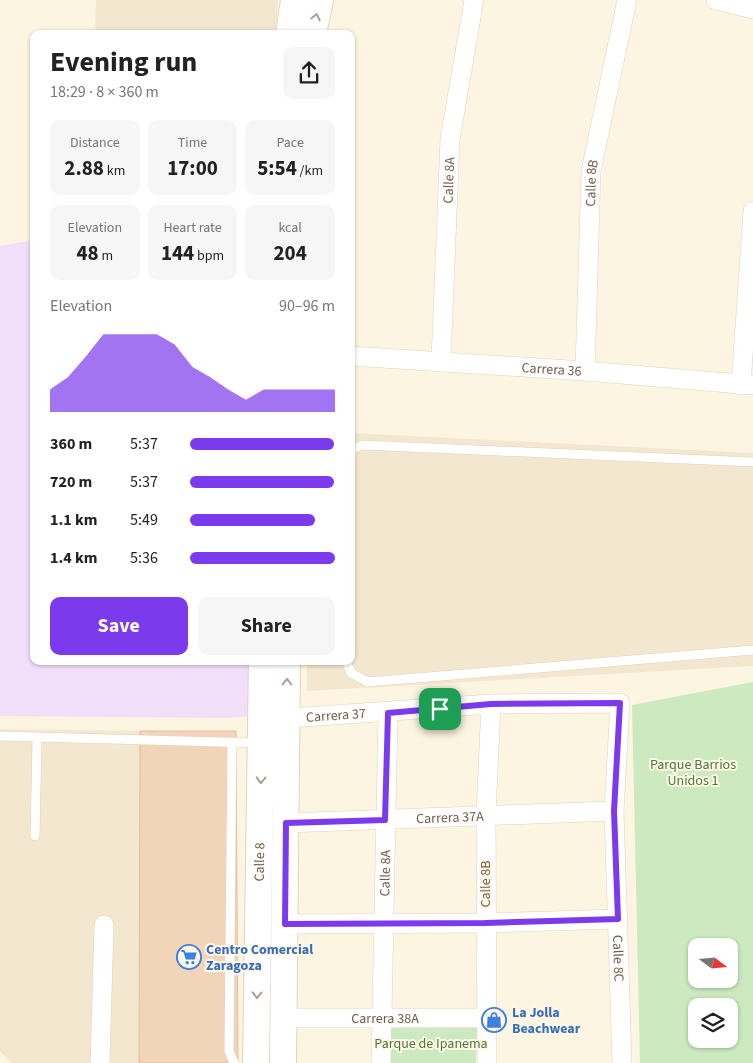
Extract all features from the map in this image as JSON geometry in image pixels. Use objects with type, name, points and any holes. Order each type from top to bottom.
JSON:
[{"type":"main road","points":[[290,30],[294,0]]},
{"type":"main road","points":[[314,30],[320,0]]},
{"type":"main road","name":"Calle 8","points":[[262,665],[270,727],[286,823],[283,1063]]},
{"type":"main road","name":"Calle 8","points":[[256,1063],[270,727],[286,665]]},
{"type":"street","name":"Calle 8A","points":[[441,362],[450,139],[474,0]]},
{"type":"street","name":"Calle 8B","points":[[585,371],[591,171],[627,0]]},
{"type":"street","points":[[716,0],[753,9]]},
{"type":"street","points":[[747,385],[753,210]]},
{"type":"street","name":"Carrera 36","points":[[355,356],[585,371],[747,385]]},
{"type":"street","name":"Carrera 37","points":[[270,727],[388,713],[491,704],[620,703]]},
{"type":"street","name":"Calle 8C","points":[[620,703],[614,811],[622,1063]]},
{"type":"street","name":"Calle 8B","points":[[487,1063],[486,815],[491,704]]},
{"type":"street","name":"Calle 8A","points":[[381,1063],[388,713]]},
{"type":"street","name":"Carrera 37A","points":[[286,823],[614,811]]},
{"type":"street","points":[[285,924],[485,923],[618,919]]},
{"type":"street","points":[[100,1063],[104,925]]},
{"type":"street","name":"Carrera 38A","points":[[284,1018],[487,1018]]},
{"type":"lane","points":[[355,448],[362,445],[753,462]]},
{"type":"lane","points":[[348,665],[351,673],[368,682],[753,650]]},
{"type":"lane","points":[[0,736],[232,742],[270,727]]},
{"type":"lane","points":[[35,836],[37,738]]},
{"type":"lane","points":[[232,742],[229,1051],[234,1063]]},
{"type":"shaded area","points":[[96,0],[278,0],[276,30],[95,30]]},
{"type":"shaded area","points":[[30,241],[30,665],[252,665],[251,716],[227,718],[0,716],[0,246]]},
{"type":"shaded area","points":[[355,433],[753,453],[753,666],[307,691],[307,665],[355,665]]},
{"type":"shaded area","points":[[0,729],[140,731],[139,1063],[11,1063],[0,1051]]},
{"type":"green space","name":"Parque Barrios Unidos 1","points":[[753,682],[753,1063],[640,1063],[632,705]]},
{"type":"green space","name":"Parque de Ipanema","points":[[386,1022],[477,1024],[476,1063],[384,1063]]},
{"type":"building","name":"Centro Comercial Zaragoza","points":[[140,731],[236,731],[238,1063],[139,1063]]},
{"type":"place","name":"Centro Comercial Zaragoza","points":[[189,957]]},
{"type":"place","name":"La Jolla Beachwear","points":[[494,1020]]},
{"type":"route","points":[[620,703],[614,811],[618,919],[485,923],[285,924],[286,823],[385,820],[388,713],[440,709],[491,704],[620,703]]}]
